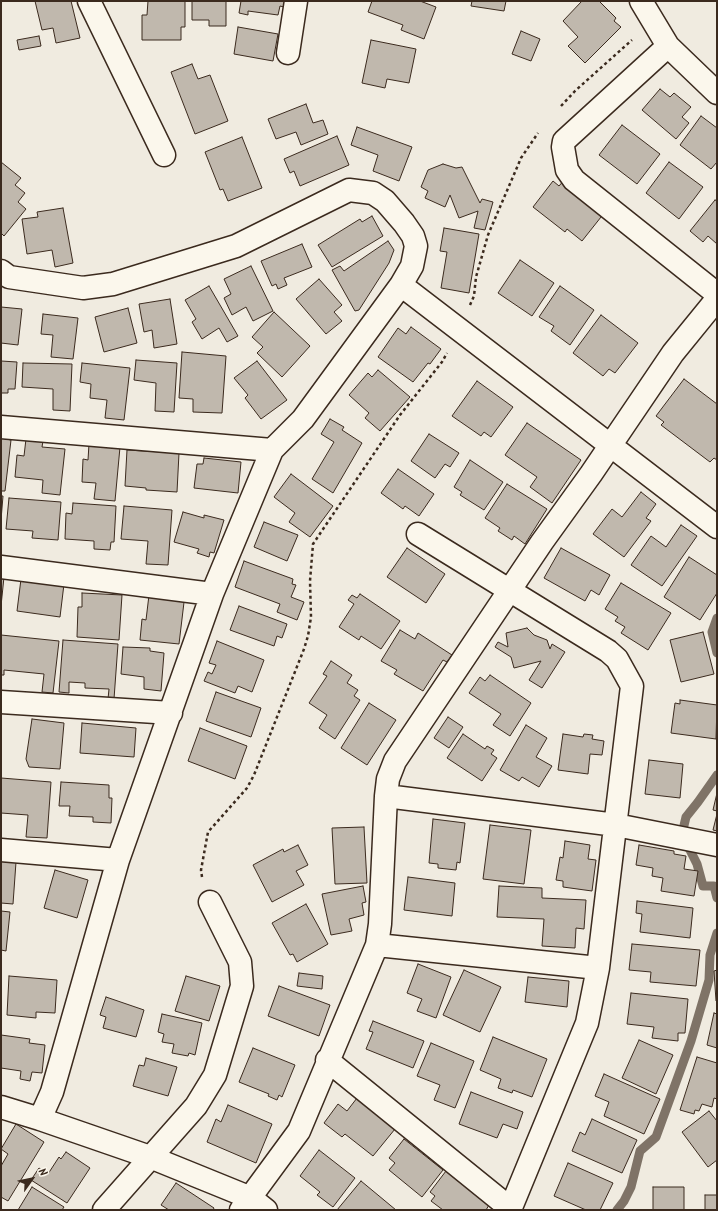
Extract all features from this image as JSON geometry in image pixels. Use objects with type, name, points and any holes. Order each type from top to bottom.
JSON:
[{"type":"street","points":[[89,1],[164,155]]},
{"type":"street","points":[[288,53],[296,1]]},
{"type":"street","points":[[641,1],[668,46],[717,93]]},
{"type":"street","points":[[668,46],[564,141],[563,147],[567,170],[574,180],[717,294]]},
{"type":"street","points":[[1,271],[9,277],[83,288],[113,284],[236,246],[349,190],[373,193],[385,201],[396,212],[413,236],[416,246],[412,266],[401,285],[303,419],[272,450],[212,594],[118,860],[52,1092],[40,1119]]},
{"type":"street","points":[[401,285],[717,527]]},
{"type":"street","points":[[1,1107],[150,1157],[253,1206],[298,1131],[377,945],[380,924],[386,796],[388,779],[395,762],[508,591],[610,446],[673,353],[717,299]]},
{"type":"street","points":[[1,427],[272,450]]},
{"type":"street","points":[[327,1060],[511,1209],[587,1023],[598,968],[632,686],[617,659],[608,651],[508,591],[418,534]]},
{"type":"street","points":[[1,567],[212,594]]},
{"type":"street","points":[[1,702],[171,713]]},
{"type":"street","points":[[386,796],[616,825],[717,845]]},
{"type":"street","points":[[1,850],[118,860]]},
{"type":"street","points":[[104,1210],[196,1106],[209,1086],[242,986],[240,962],[210,902]]},
{"type":"street","points":[[377,945],[598,968]]},
{"type":"path","points":[[556,110],[575,91],[653,22]]},
{"type":"path","points":[[210,902],[201,870],[206,836],[224,812],[240,798],[254,775],[304,649],[311,617],[310,581],[313,544],[400,415],[442,362],[474,296],[476,277],[488,235],[521,158],[542,127]]},
{"type":"building","points":[[35,1],[71,1],[80,38],[56,43],[53,28],[42,30]]},
{"type":"building","points":[[148,1],[185,1],[185,27],[181,27],[181,40],[142,40],[142,15],[147,15]]},
{"type":"building","points":[[192,1],[226,1],[226,26],[209,26],[209,20],[192,20]]},
{"type":"building","points":[[241,1],[285,1],[284,7],[280,6],[278,15],[248,11],[248,15],[239,13]]},
{"type":"building","points":[[372,1],[420,1],[436,7],[424,39],[401,30],[403,25],[368,12]]},
{"type":"building","points":[[472,1],[506,1],[504,11],[471,6]]},
{"type":"building","points":[[582,1],[599,1],[616,18],[614,21],[621,27],[585,63],[568,46],[578,37],[563,21]]},
{"type":"building","points":[[238,27],[278,34],[273,61],[234,54]]},
{"type":"building","points":[[521,31],[540,39],[531,61],[512,54]]},
{"type":"building","points":[[39,36],[41,46],[19,50],[17,40]]},
{"type":"building","points":[[371,40],[416,49],[409,83],[387,79],[385,88],[362,83]]},
{"type":"building","points":[[192,64],[198,79],[210,75],[228,121],[195,134],[171,72]]},
{"type":"building","points":[[660,89],[670,97],[674,93],[691,107],[682,117],[689,123],[676,139],[642,110]]},
{"type":"building","points":[[306,104],[313,123],[323,120],[328,134],[301,145],[296,132],[276,139],[268,119]]},
{"type":"building","points":[[701,116],[717,128],[717,162],[711,169],[680,145]]},
{"type":"building","points":[[622,125],[660,154],[637,184],[599,155]]},
{"type":"building","points":[[357,127],[412,147],[399,181],[373,171],[378,155],[351,145]]},
{"type":"building","points":[[337,136],[349,165],[300,186],[294,171],[290,173],[284,159]]},
{"type":"building","points":[[242,137],[262,188],[228,201],[223,189],[220,190],[205,152]]},
{"type":"building","points":[[1,162],[21,178],[15,185],[25,193],[18,202],[26,209],[4,236],[1,233]]},
{"type":"building","points":[[669,162],[703,187],[679,219],[646,193]]},
{"type":"building","points":[[443,164],[456,168],[462,167],[480,203],[482,199],[493,202],[485,230],[474,228],[478,211],[459,218],[450,195],[445,207],[425,198],[428,191],[421,187],[428,170]]},
{"type":"building","points":[[565,179],[605,212],[582,241],[567,229],[565,232],[533,207],[553,181],[559,186]]},
{"type":"building","points":[[715,200],[717,201],[717,244],[708,236],[703,242],[690,231]]},
{"type":"building","points":[[63,208],[73,263],[55,267],[52,250],[27,254],[22,219],[38,217],[37,212]]},
{"type":"building","points":[[372,216],[383,236],[332,267],[318,245],[360,219],[362,222]]},
{"type":"building","points":[[444,228],[479,234],[469,293],[441,288],[447,252],[440,251]]},
{"type":"building","points":[[388,241],[394,250],[389,263],[359,310],[355,311],[332,270],[340,266],[344,271]]},
{"type":"building","points":[[302,244],[312,267],[284,278],[287,285],[278,289],[276,284],[272,286],[261,261]]},
{"type":"building","points":[[520,260],[554,283],[532,316],[498,293]]},
{"type":"building","points":[[251,266],[273,311],[253,321],[246,307],[232,315],[224,298],[231,294],[224,279]]},
{"type":"building","points":[[319,279],[342,305],[334,312],[342,321],[326,334],[296,299]]},
{"type":"building","points":[[209,286],[238,336],[227,342],[219,328],[202,339],[192,322],[196,319],[185,300]]},
{"type":"building","points":[[560,286],[594,310],[570,345],[551,331],[554,326],[539,317]]},
{"type":"building","points":[[170,299],[177,344],[154,348],[152,330],[144,332],[139,304]]},
{"type":"building","points":[[1,307],[22,309],[18,345],[1,343]]},
{"type":"building","points":[[128,308],[137,343],[104,352],[95,317]]},
{"type":"building","points":[[274,312],[310,346],[282,377],[257,353],[263,347],[252,337]]},
{"type":"building","points":[[43,314],[78,318],[73,359],[51,357],[53,335],[41,334]]},
{"type":"building","points":[[601,315],[638,343],[615,373],[609,369],[603,376],[573,353]]},
{"type":"building","points":[[411,327],[441,349],[430,364],[428,363],[413,382],[378,357],[398,328],[406,334]]},
{"type":"building","points":[[182,352],[226,356],[222,413],[193,412],[193,399],[179,398]]},
{"type":"building","points":[[136,360],[177,363],[174,412],[155,411],[156,383],[134,380]]},
{"type":"building","points":[[1,361],[17,362],[15,389],[8,389],[8,393],[1,393]]},
{"type":"building","points":[[257,361],[287,400],[261,419],[245,398],[248,395],[234,378]]},
{"type":"building","points":[[23,363],[72,364],[70,411],[53,410],[53,389],[22,387]]},
{"type":"building","points":[[82,363],[130,368],[124,420],[105,418],[107,400],[90,398],[91,384],[80,382]]},
{"type":"building","points":[[378,370],[410,397],[380,431],[365,418],[369,413],[349,395],[368,373],[372,377]]},
{"type":"building","points":[[684,379],[717,404],[717,460],[714,458],[710,462],[661,425],[664,422],[656,416]]},
{"type":"building","points":[[477,381],[513,407],[491,437],[484,432],[481,436],[452,416]]},
{"type":"building","points":[[330,419],[344,427],[342,430],[362,443],[333,493],[312,479],[334,442],[321,434]]},
{"type":"building","points":[[527,423],[581,460],[552,503],[530,487],[537,477],[505,455]]},
{"type":"building","points":[[429,434],[459,453],[450,467],[445,464],[435,478],[411,461]]},
{"type":"building","points":[[1,438],[11,440],[5,491],[1,491]]},
{"type":"building","points":[[26,439],[43,441],[42,447],[65,449],[60,495],[42,493],[43,480],[15,477],[17,455],[24,456]]},
{"type":"building","points":[[89,444],[120,447],[115,501],[94,499],[96,483],[82,482],[83,459],[88,460]]},
{"type":"building","points":[[127,450],[179,453],[177,492],[146,490],[146,488],[125,486]]},
{"type":"building","points":[[204,458],[241,462],[238,493],[194,488],[197,464],[203,464]]},
{"type":"building","points":[[470,460],[503,482],[484,510],[460,495],[462,492],[454,487]]},
{"type":"building","points":[[398,469],[434,494],[419,516],[405,506],[403,509],[381,493]]},
{"type":"building","points":[[291,474],[333,506],[310,537],[289,522],[295,513],[274,497]]},
{"type":"building","points":[[507,484],[547,509],[525,544],[514,536],[512,540],[498,531],[500,528],[485,518]]},
{"type":"building","points":[[641,492],[656,504],[646,518],[651,521],[624,557],[593,534],[612,509],[622,517]]},
{"type":"building","points":[[1,496],[3,496],[1,520]]},
{"type":"building","points":[[9,498],[61,502],[58,540],[32,538],[33,531],[6,529]]},
{"type":"building","points":[[73,503],[116,506],[114,542],[111,542],[110,550],[94,549],[94,541],[65,539],[66,513],[72,514]]},
{"type":"building","points":[[124,506],[172,510],[168,565],[146,564],[148,541],[121,539]]},
{"type":"building","points":[[183,512],[204,518],[204,515],[224,520],[214,553],[210,552],[209,557],[197,553],[199,549],[174,542]]},
{"type":"building","points":[[264,522],[298,535],[287,561],[254,547]]},
{"type":"building","points":[[681,525],[697,536],[662,586],[631,565],[651,536],[666,547]]},
{"type":"building","points":[[407,548],[445,574],[426,603],[387,577]]},
{"type":"building","points":[[561,548],[610,575],[599,595],[591,590],[585,601],[544,578]]},
{"type":"building","points":[[689,557],[717,575],[717,593],[700,620],[664,597]]},
{"type":"building","points":[[244,561],[293,579],[292,584],[296,585],[291,597],[304,602],[297,620],[277,612],[280,604],[235,587]]},
{"type":"building","points":[[1,577],[4,577],[1,606]]},
{"type":"building","points":[[21,579],[64,584],[60,617],[17,611]]},
{"type":"building","points":[[621,583],[671,613],[648,650],[621,633],[625,627],[615,621],[618,617],[605,609]]},
{"type":"building","points":[[82,593],[122,595],[119,640],[77,637],[78,607],[82,607]]},
{"type":"building","points":[[185,594],[179,644],[140,640],[142,619],[146,620],[149,595]]},
{"type":"building","points":[[360,594],[400,621],[381,649],[361,636],[359,640],[339,627],[354,604],[348,600],[352,595],[357,598]]},
{"type":"building","points":[[239,606],[287,624],[282,638],[277,636],[274,646],[230,630]]},
{"type":"building","points":[[527,628],[534,635],[547,640],[550,649],[552,644],[565,652],[542,688],[529,680],[541,661],[514,668],[511,657],[495,647],[498,642],[508,647],[506,633]]},
{"type":"building","points":[[400,630],[415,639],[418,633],[452,655],[447,662],[443,660],[423,691],[394,674],[397,670],[381,661]]},
{"type":"building","points":[[703,632],[714,674],[681,682],[670,640]]},
{"type":"building","points":[[1,635],[59,641],[53,693],[42,692],[44,674],[4,670],[4,675],[1,675]]},
{"type":"building","points":[[63,640],[118,644],[114,699],[108,699],[109,689],[85,688],[85,683],[69,682],[69,693],[59,692]]},
{"type":"building","points":[[217,641],[264,660],[252,692],[238,686],[235,693],[204,681],[208,672],[212,674],[216,665],[209,663]]},
{"type":"building","points":[[123,647],[150,648],[150,651],[164,653],[161,691],[144,689],[144,677],[121,674]]},
{"type":"building","points":[[331,661],[352,675],[347,683],[358,690],[354,696],[360,700],[335,739],[319,728],[327,715],[309,703],[327,676],[323,674]]},
{"type":"building","points":[[490,675],[531,703],[510,736],[493,725],[501,714],[469,693],[480,677],[485,681]]},
{"type":"building","points":[[216,692],[261,708],[251,737],[206,721]]},
{"type":"building","points":[[680,700],[717,705],[716,739],[671,733],[675,703],[680,704]]},
{"type":"building","points":[[369,703],[396,720],[367,765],[341,748]]},
{"type":"building","points":[[448,717],[463,727],[449,748],[434,738]]},
{"type":"building","points":[[32,719],[64,723],[60,769],[29,767],[26,759]]},
{"type":"building","points":[[82,723],[136,728],[134,757],[80,753]]},
{"type":"building","points":[[526,725],[547,738],[536,757],[552,766],[539,787],[522,777],[519,781],[500,770]]},
{"type":"building","points":[[200,728],[247,746],[235,779],[188,761]]},
{"type":"building","points":[[463,734],[485,749],[487,746],[494,750],[491,754],[497,758],[482,781],[447,758]]},
{"type":"building","points":[[563,734],[583,737],[584,734],[593,735],[592,739],[604,741],[602,755],[590,754],[588,774],[558,770]]},
{"type":"building","points":[[649,760],[683,764],[680,798],[645,794]]},
{"type":"building","points":[[1,778],[51,782],[47,838],[26,837],[28,815],[1,813]]},
{"type":"building","points":[[61,782],[109,785],[109,798],[112,798],[111,823],[93,822],[93,817],[69,816],[70,806],[59,806]]},
{"type":"building","points":[[717,793],[717,811],[713,810]]},
{"type":"building","points":[[717,814],[717,831],[713,830]]},
{"type":"building","points":[[433,819],[465,823],[460,863],[457,862],[456,870],[438,868],[438,864],[429,863]]},
{"type":"building","points":[[490,825],[531,830],[524,884],[483,879]]},
{"type":"building","points":[[364,827],[367,883],[335,884],[332,828]]},
{"type":"building","points":[[565,841],[590,845],[588,859],[596,860],[592,891],[563,887],[563,881],[556,880],[560,857],[563,858]]},
{"type":"building","points":[[298,845],[308,865],[296,871],[304,885],[272,902],[253,865],[283,849],[284,852]]},
{"type":"building","points":[[639,845],[674,851],[674,854],[686,856],[684,869],[698,871],[694,896],[661,891],[663,878],[652,876],[653,868],[636,865]]},
{"type":"building","points":[[1,861],[16,862],[13,904],[1,903]]},
{"type":"building","points":[[55,870],[88,880],[77,918],[44,908]]},
{"type":"building","points":[[408,877],[455,883],[452,916],[404,910]]},
{"type":"building","points":[[363,886],[366,902],[362,903],[364,915],[349,919],[352,931],[331,935],[322,894]]},
{"type":"building","points":[[499,886],[542,888],[542,898],[586,900],[584,929],[576,928],[575,948],[542,946],[544,919],[497,917]]},
{"type":"building","points":[[637,901],[693,908],[690,938],[640,932],[642,914],[636,913]]},
{"type":"building","points":[[306,904],[328,944],[297,962],[293,954],[290,955],[272,923]]},
{"type":"building","points":[[1,911],[10,912],[6,951],[1,950]]},
{"type":"building","points":[[632,944],[700,950],[696,986],[650,982],[651,972],[629,970]]},
{"type":"building","points":[[418,964],[451,977],[436,1018],[417,1011],[422,999],[407,993]]},
{"type":"building","points":[[464,970],[501,987],[480,1032],[443,1015]]},
{"type":"building","points":[[717,970],[717,1001],[716,1001],[714,971]]},
{"type":"building","points":[[299,973],[323,976],[322,989],[297,986]]},
{"type":"building","points":[[9,976],[57,980],[55,1013],[36,1012],[36,1018],[7,1015]]},
{"type":"building","points":[[186,976],[220,986],[209,1021],[175,1011]]},
{"type":"building","points":[[528,977],[569,981],[567,1007],[525,1002]]},
{"type":"building","points":[[279,986],[330,1005],[319,1036],[268,1016]]},
{"type":"building","points":[[631,993],[688,999],[685,1033],[678,1033],[678,1041],[652,1038],[654,1027],[627,1024]]},
{"type":"building","points":[[106,997],[144,1010],[136,1037],[103,1028],[106,1017],[100,1015]]},
{"type":"building","points":[[714,1013],[717,1014],[717,1048],[707,1045]]},
{"type":"building","points":[[162,1014],[202,1023],[195,1055],[189,1053],[188,1056],[172,1053],[174,1044],[162,1042],[164,1034],[158,1032]]},
{"type":"building","points":[[373,1021],[424,1041],[413,1068],[366,1049],[373,1032],[369,1031]]},
{"type":"building","points":[[1,1035],[30,1039],[29,1043],[45,1045],[42,1073],[32,1072],[30,1081],[20,1079],[21,1071],[1,1068]]},
{"type":"building","points":[[493,1037],[547,1059],[532,1097],[513,1090],[512,1093],[498,1088],[501,1079],[480,1070]]},
{"type":"building","points":[[639,1040],[673,1055],[656,1094],[622,1078]]},
{"type":"building","points":[[431,1043],[474,1061],[455,1108],[434,1100],[440,1085],[417,1076]]},
{"type":"building","points":[[253,1048],[295,1065],[282,1097],[279,1095],[277,1100],[268,1096],[269,1094],[239,1082]]},
{"type":"building","points":[[697,1057],[717,1063],[717,1099],[714,1098],[712,1107],[702,1104],[699,1111],[695,1110],[694,1114],[680,1110]]},
{"type":"building","points":[[146,1058],[177,1067],[168,1096],[133,1086],[139,1065],[144,1066]]},
{"type":"building","points":[[604,1074],[660,1099],[644,1134],[604,1116],[609,1102],[595,1096]]},
{"type":"building","points":[[471,1092],[523,1112],[517,1129],[503,1124],[497,1138],[459,1124]]},
{"type":"building","points":[[357,1098],[395,1129],[373,1156],[345,1134],[342,1137],[324,1123],[338,1104],[347,1111]]},
{"type":"building","points":[[228,1105],[272,1124],[256,1163],[207,1142],[216,1119],[221,1122]]},
{"type":"building","points":[[709,1111],[717,1121],[717,1160],[708,1167],[682,1132]]},
{"type":"building","points":[[592,1119],[637,1140],[622,1173],[572,1151],[580,1132],[585,1135]]},
{"type":"building","points":[[16,1124],[44,1142],[8,1201],[1,1197],[1,1166],[8,1154],[1,1149]]},
{"type":"building","points":[[404,1139],[443,1170],[422,1197],[389,1170],[395,1163],[389,1158]]},
{"type":"building","points":[[319,1150],[355,1178],[333,1207],[317,1195],[320,1192],[300,1176]]},
{"type":"building","points":[[66,1152],[90,1168],[67,1203],[31,1180],[39,1168],[48,1174],[59,1157],[61,1159]]},
{"type":"building","points":[[568,1163],[613,1183],[600,1210],[586,1210],[554,1196]]},
{"type":"building","points":[[446,1171],[489,1205],[486,1210],[443,1210],[431,1201],[435,1196],[430,1192]]},
{"type":"building","points":[[361,1181],[396,1210],[337,1210]]},
{"type":"building","points":[[176,1183],[214,1208],[213,1210],[169,1210],[161,1205]]},
{"type":"building","points":[[32,1187],[64,1207],[62,1210],[18,1210]]},
{"type":"building","points":[[653,1187],[684,1187],[684,1210],[653,1210]]},
{"type":"building","points":[[705,1195],[717,1195],[717,1210],[705,1210]]},
{"type":"waterway","points":[[717,618],[712,632],[717,653]]},
{"type":"waterway","points":[[717,775],[686,817],[682,834],[697,864],[703,886],[714,886],[717,898]]},
{"type":"waterway","points":[[617,1210],[624,1201],[631,1187],[640,1151],[656,1137],[691,1041],[709,980],[710,955],[717,933]]}]
